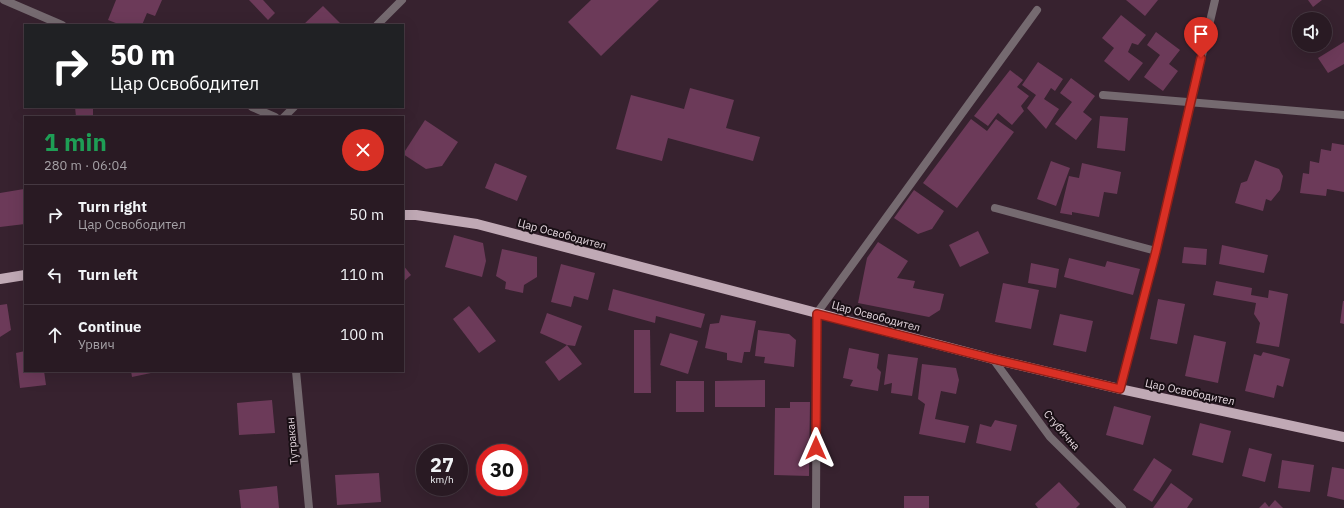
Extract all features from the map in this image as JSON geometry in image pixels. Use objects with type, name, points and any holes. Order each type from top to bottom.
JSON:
[{"type":"main road","name":"Цар Освободител","points":[[404,215],[416,215],[477,224],[993,359],[1120,389],[1344,437]]},
{"type":"main road","points":[[0,279],[24,275]]},
{"type":"street","points":[[4,0],[60,24]]},
{"type":"street","points":[[378,24],[402,0]]},
{"type":"street","points":[[1120,389],[1156,251],[1190,101],[1215,0]]},
{"type":"street","points":[[816,508],[817,314],[1037,10]]},
{"type":"street","points":[[1103,95],[1190,101],[1344,116]]},
{"type":"street","points":[[254,108],[273,116]]},
{"type":"street","points":[[285,116],[293,108]]},
{"type":"street","points":[[995,208],[1156,251]]},
{"type":"street","name":"Стубична","points":[[993,359],[1050,437],[1122,508]]},
{"type":"street","name":"Тутракан","points":[[296,372],[309,508]]},
{"type":"building","points":[[116,0],[162,0],[155,16],[147,13],[142,24],[118,24],[108,20]]},
{"type":"building","points":[[249,0],[263,0],[275,13],[268,20]]},
{"type":"building","points":[[591,0],[659,0],[601,56],[568,22]]},
{"type":"building","points":[[1126,0],[1158,0],[1145,16]]},
{"type":"building","points":[[1308,0],[1322,0],[1313,7]]},
{"type":"building","points":[[323,6],[341,24],[304,24]]},
{"type":"building","points":[[1121,15],[1146,35],[1138,45],[1132,43],[1128,52],[1143,63],[1129,81],[1104,61],[1114,48],[1102,38]]},
{"type":"building","points":[[1156,32],[1180,50],[1169,64],[1178,71],[1163,91],[1144,77],[1160,55],[1147,45]]},
{"type":"building","points":[[1344,42],[1344,64],[1328,73],[1318,58],[1328,52],[1332,52],[1332,49]]},
{"type":"building","points":[[1038,62],[1063,79],[1055,91],[1051,88],[1044,99],[1059,109],[1046,129],[1027,108],[1036,95],[1022,85]]},
{"type":"building","points":[[1010,70],[1023,80],[1017,87],[1029,96],[1021,106],[1024,111],[1012,125],[998,113],[988,126],[974,116]]},
{"type":"building","points":[[1071,78],[1095,96],[1083,112],[1092,119],[1076,140],[1055,124],[1072,102],[1060,93]]},
{"type":"building","points":[[690,88],[734,100],[726,128],[760,137],[753,161],[668,138],[662,161],[616,149],[631,95],[684,109]]},
{"type":"building","points":[[75,108],[93,108],[93,116],[76,116]]},
{"type":"building","points":[[1100,116],[1128,118],[1125,151],[1097,148]]},
{"type":"building","points":[[971,119],[987,131],[996,119],[1014,132],[957,208],[923,183]]},
{"type":"building","points":[[425,120],[458,142],[442,166],[426,169],[404,155]]},
{"type":"building","points":[[1332,143],[1344,145],[1344,192],[1327,189],[1326,196],[1300,193],[1303,173],[1309,174],[1310,161],[1319,163],[1321,149],[1331,151]]},
{"type":"building","points":[[1255,160],[1279,169],[1283,176],[1280,190],[1271,201],[1266,199],[1263,211],[1235,203],[1241,183],[1247,181]]},
{"type":"building","points":[[1051,161],[1070,168],[1056,206],[1037,199]]},
{"type":"building","points":[[495,163],[527,176],[517,201],[485,188]]},
{"type":"building","points":[[1082,163],[1121,172],[1117,194],[1104,192],[1099,217],[1072,212],[1072,215],[1060,213],[1069,176],[1079,178]]},
{"type":"building","points":[[24,189],[24,224],[0,227],[0,193]]},
{"type":"building","points":[[914,190],[944,211],[932,229],[918,234],[894,218]]},
{"type":"building","points":[[978,231],[989,253],[960,267],[949,245]]},
{"type":"building","points":[[454,235],[483,243],[486,261],[482,277],[445,267]]},
{"type":"building","points":[[878,242],[908,261],[897,278],[915,281],[913,288],[944,294],[940,310],[929,317],[858,303],[867,258]]},
{"type":"building","points":[[1222,245],[1268,255],[1264,273],[1219,264]]},
{"type":"building","points":[[1184,247],[1207,249],[1206,265],[1182,263]]},
{"type":"building","points":[[502,249],[537,257],[537,277],[524,285],[523,293],[505,289],[506,282],[496,276]]},
{"type":"building","points":[[1069,258],[1105,267],[1107,261],[1140,269],[1133,295],[1064,277]]},
{"type":"building","points":[[1031,263],[1059,269],[1056,288],[1028,283]]},
{"type":"building","points":[[561,264],[595,273],[588,300],[574,296],[571,307],[551,302]]},
{"type":"building","points":[[404,266],[411,275],[404,281]]},
{"type":"building","points":[[1216,281],[1252,288],[1251,295],[1268,298],[1269,290],[1288,294],[1279,347],[1256,343],[1260,323],[1254,314],[1256,303],[1213,295]]},
{"type":"building","points":[[1003,283],[1039,290],[1031,329],[995,322]]},
{"type":"building","points":[[613,289],[705,314],[701,328],[656,316],[655,323],[608,310]]},
{"type":"building","points":[[1158,299],[1185,304],[1177,344],[1150,339]]},
{"type":"building","points":[[1344,301],[1344,324],[1340,323]]},
{"type":"building","points":[[7,304],[11,330],[0,337],[0,305]]},
{"type":"building","points":[[469,306],[496,341],[479,353],[453,319]]},
{"type":"building","points":[[547,313],[582,326],[575,346],[567,345],[540,333]]},
{"type":"building","points":[[1060,314],[1093,321],[1086,352],[1053,345]]},
{"type":"building","points":[[721,315],[756,321],[750,352],[744,352],[742,363],[727,360],[727,353],[705,348],[710,324],[719,323]]},
{"type":"building","points":[[634,330],[650,330],[651,393],[634,393]]},
{"type":"building","points":[[758,330],[789,334],[796,340],[794,367],[764,363],[765,357],[755,356]]},
{"type":"building","points":[[670,333],[698,341],[688,374],[660,365]]},
{"type":"building","points":[[1194,335],[1226,342],[1218,383],[1185,376]]},
{"type":"building","points":[[567,345],[582,364],[559,381],[545,362]]},
{"type":"building","points":[[849,348],[879,354],[877,368],[881,372],[878,391],[850,386],[853,380],[843,378]]},
{"type":"building","points":[[24,351],[24,372],[44,372],[46,385],[20,388],[16,353]]},
{"type":"building","points":[[1263,352],[1290,359],[1283,387],[1277,385],[1274,398],[1245,391],[1254,354],[1261,356]]},
{"type":"building","points":[[888,354],[918,358],[912,396],[891,393],[892,383],[884,385]]},
{"type":"building","points":[[922,364],[956,368],[959,380],[956,394],[941,391],[935,419],[969,426],[965,443],[919,434],[925,404],[918,399]]},
{"type":"building","points":[[131,372],[151,373],[132,377]]},
{"type":"building","points":[[765,380],[765,407],[715,407],[715,381]]},
{"type":"building","points":[[676,381],[704,381],[704,412],[676,412]]},
{"type":"building","points":[[272,400],[275,433],[239,435],[237,403]]},
{"type":"building","points":[[790,402],[810,402],[809,476],[774,475],[775,408],[790,408]]},
{"type":"building","points":[[1114,406],[1151,416],[1143,445],[1106,435]]},
{"type":"building","points":[[995,420],[1017,425],[1011,451],[976,443],[980,424],[991,427]]},
{"type":"building","points":[[1200,423],[1231,431],[1223,463],[1192,455]]},
{"type":"building","points":[[1249,448],[1272,454],[1265,482],[1242,476]]},
{"type":"building","points":[[1154,458],[1172,470],[1152,502],[1133,490]]},
{"type":"building","points":[[1282,460],[1314,465],[1310,492],[1278,488]]},
{"type":"building","points":[[1332,467],[1344,469],[1344,500],[1327,496]]},
{"type":"building","points":[[379,473],[381,502],[337,505],[335,475]]},
{"type":"building","points":[[1059,482],[1080,504],[1076,508],[1038,508],[1035,504]]},
{"type":"building","points":[[1171,483],[1193,499],[1187,508],[1153,508]]},
{"type":"building","points":[[277,486],[279,508],[241,508],[239,490]]},
{"type":"building","points":[[904,496],[929,496],[929,508],[904,508]]},
{"type":"building","points":[[1275,500],[1283,508],[1259,508],[1265,502],[1269,507]]},
{"type":"route","points":[[816,448],[817,314],[993,359],[1120,389],[1156,251],[1201,58]]}]
